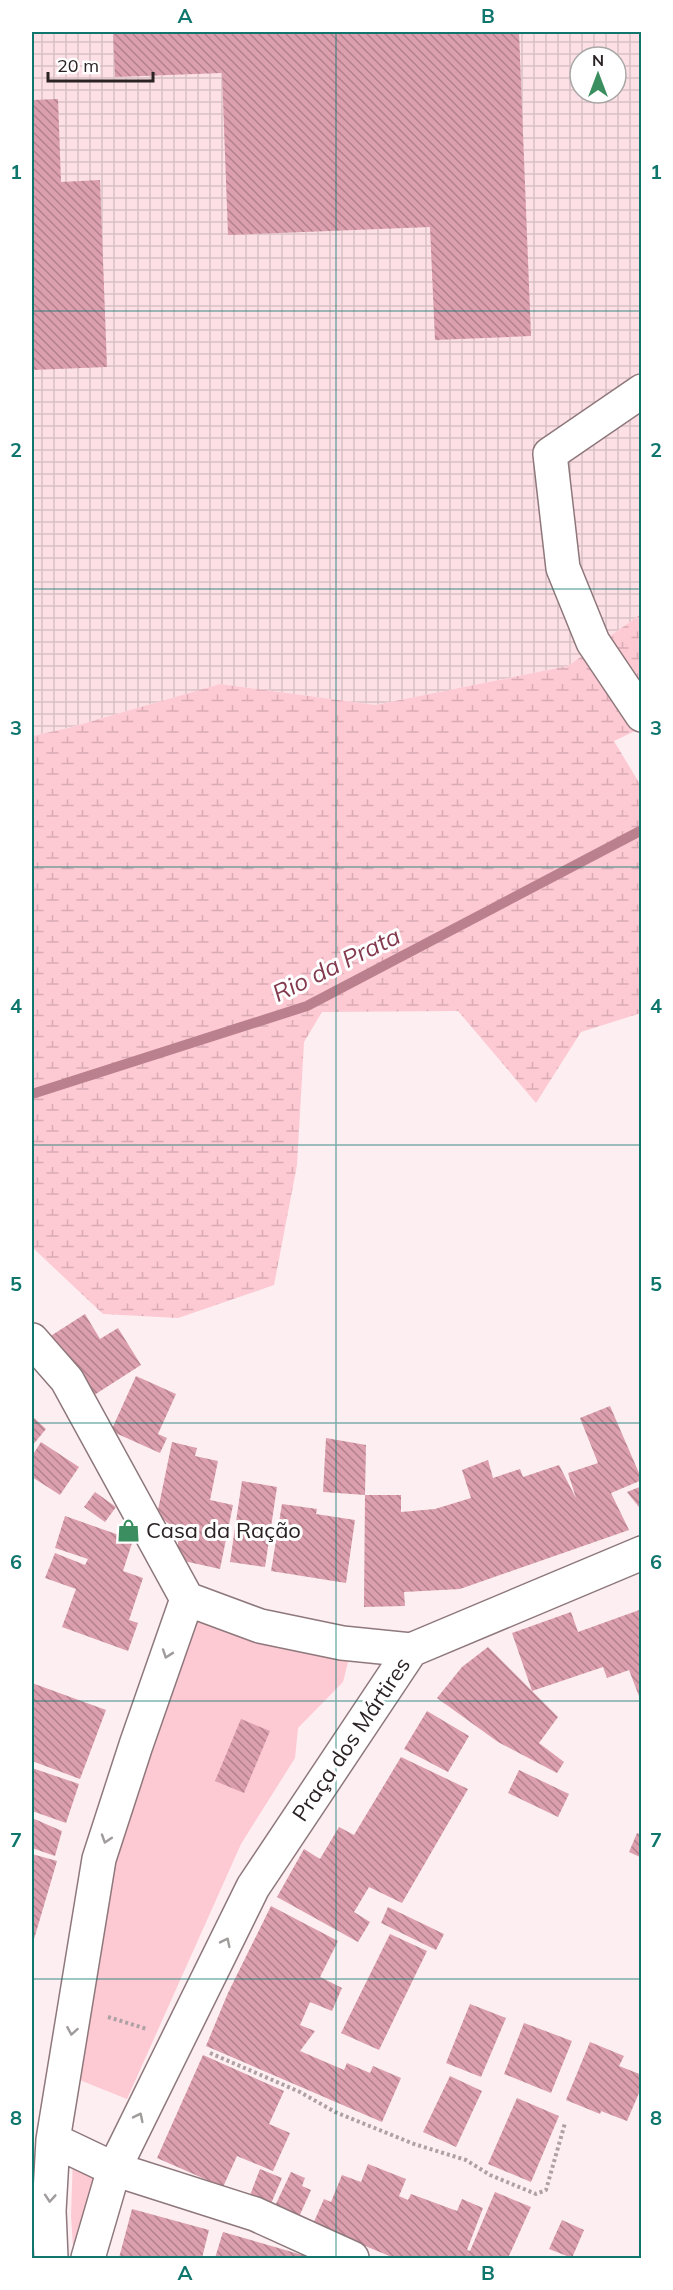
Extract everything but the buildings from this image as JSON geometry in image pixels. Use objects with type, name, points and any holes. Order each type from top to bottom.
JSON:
[{"type":"street","points":[[642,391],[550,454],[563,568],[593,642],[642,715]]},
{"type":"street","points":[[32,1340],[67,1380],[187,1599],[99,1859],[53,2140],[49,2211],[51,2259]]},
{"type":"street","points":[[411,1650],[642,1553]]},
{"type":"street","name":"Praça dos Mártires","points":[[88,2259],[114,2169],[253,1887],[411,1650],[342,1643],[260,1626],[187,1599]]},
{"type":"street","points":[[53,2140],[114,2169],[255,2214],[352,2259]]},
{"type":"path","points":[[76,2007],[178,2039],[300,2092],[335,2112],[414,2144],[466,2160],[490,2175],[536,2194],[546,2190],[565,2123]]},
{"type":"shaded area","points":[[32,32],[641,32],[641,614],[568,666],[375,705],[220,684],[68,728],[32,736]]},
{"type":"green space","points":[[641,614],[641,728],[614,741],[641,786],[641,1013],[581,1032],[536,1103],[458,1011],[322,1012],[304,1042],[297,1165],[274,1285],[178,1318],[103,1314],[32,1247],[32,736],[68,728],[220,684],[375,705],[568,666]]},
{"type":"green space","points":[[195,1608],[351,1650],[343,1682],[298,1728],[295,1758],[241,1844],[127,2099],[77,2079],[115,1864],[165,1671]]},
{"type":"green space","points":[[73,2156],[100,2163],[85,2221],[73,2246],[71,2216]]},
{"type":"waterway","name":"Rio da Prata","points":[[32,1094],[307,1006],[642,830]]},
{"type":"place","name":"Casa da Ração","points":[[128,1530]]}]
